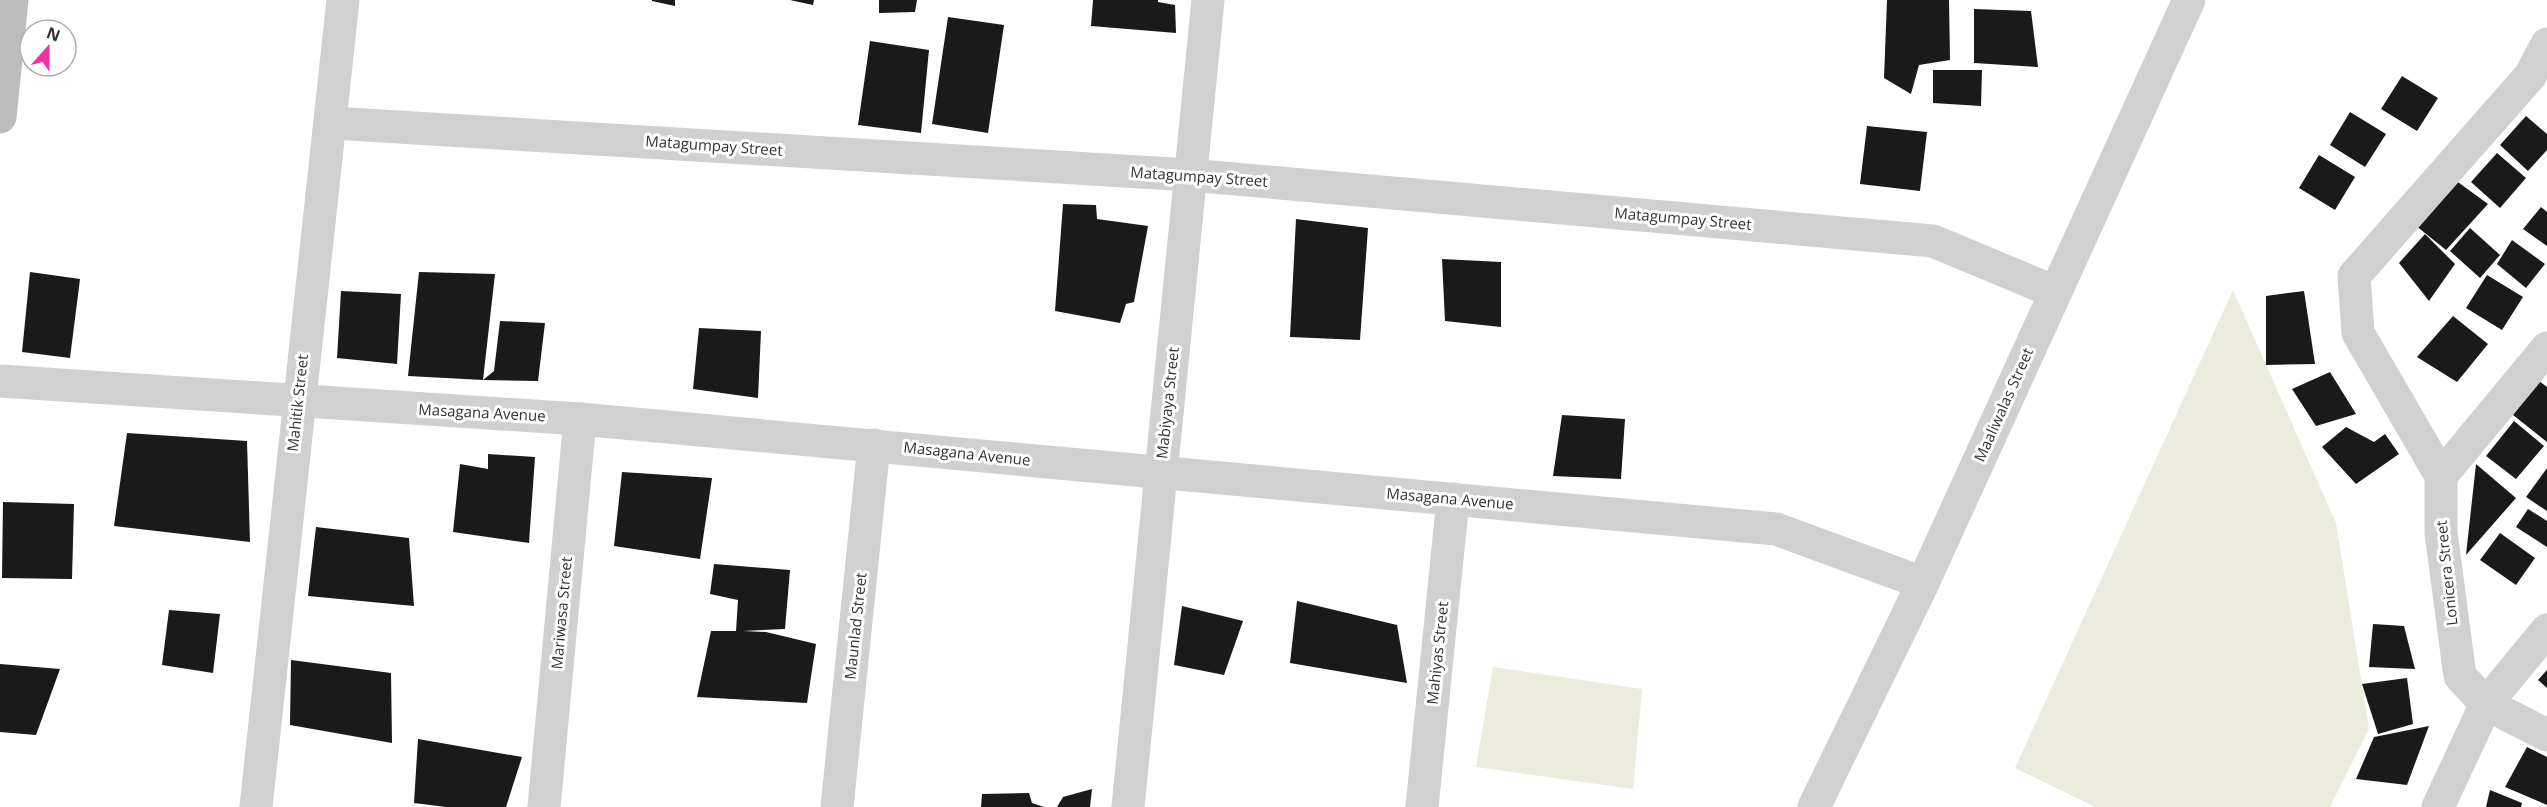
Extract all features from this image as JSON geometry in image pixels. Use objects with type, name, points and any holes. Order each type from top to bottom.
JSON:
[{"type":"main road","points":[[0,117],[12,0]]},
{"type":"street","name":"Mahitik Street","points":[[256,807],[298,402],[332,123],[343,0]]},
{"type":"street","name":"Mabiyaya Street","points":[[1128,807],[1208,0]]},
{"type":"street","name":"Maaliwalas Street","points":[[1814,807],[1923,583],[2189,0]]},
{"type":"street","points":[[2547,44],[2530,76],[2354,276],[2358,333],[2441,476],[2547,348]]},
{"type":"street","name":"Matagumpay Street","points":[[332,123],[1190,175],[1933,241],[2055,292]]},
{"type":"street","name":"Masagana Avenue","points":[[0,381],[580,419],[1776,530],[1923,583]]},
{"type":"street","name":"Mariwasa Street","points":[[544,807],[580,419]]},
{"type":"street","name":"Maunlad Street","points":[[837,807],[874,445]]},
{"type":"street","name":"Lonicera Street","points":[[2441,476],[2441,533],[2460,676],[2486,704],[2547,735]]},
{"type":"street","name":"Mahiyas Street","points":[[1422,807],[1453,499]]},
{"type":"street","points":[[2438,807],[2486,704],[2547,630]]},
{"type":"shaded area","points":[[2233,290],[2336,523],[2369,729],[2330,807],[2095,807],[2015,768]]},
{"type":"shaded area","points":[[1493,667],[1642,689],[1633,789],[1476,767]]},
{"type":"building","points":[[675,0],[675,6],[652,1]]},
{"type":"building","points":[[790,0],[814,0],[813,5]]},
{"type":"building","points":[[879,0],[917,0],[915,12],[879,13]]},
{"type":"building","points":[[1093,0],[1158,0],[1158,2],[1175,5],[1176,33],[1091,26]]},
{"type":"building","points":[[1887,0],[1949,0],[1950,60],[1919,65],[1911,94],[1884,78]]},
{"type":"building","points":[[1974,9],[2031,11],[2038,67],[1974,63]]},
{"type":"building","points":[[948,17],[1004,25],[988,133],[932,124]]},
{"type":"building","points":[[870,41],[929,50],[921,133],[858,125]]},
{"type":"building","points":[[1933,70],[1982,70],[1981,106],[1933,103]]},
{"type":"building","points":[[2402,76],[2438,98],[2417,131],[2381,109]]},
{"type":"building","points":[[2350,112],[2386,134],[2365,167],[2330,145]]},
{"type":"building","points":[[2526,116],[2547,134],[2547,150],[2528,171],[2500,145]]},
{"type":"building","points":[[1867,126],[1927,132],[1920,191],[1860,184]]},
{"type":"building","points":[[2497,153],[2526,178],[2500,208],[2471,182]]},
{"type":"building","points":[[2319,155],[2355,177],[2335,210],[2299,188]]},
{"type":"building","points":[[2451,177],[2488,204],[2446,250],[2410,221]]},
{"type":"building","points":[[1063,204],[1096,205],[1097,219],[1148,226],[1134,302],[1126,304],[1120,323],[1055,311]]},
{"type":"building","points":[[2541,207],[2547,212],[2547,246],[2523,229]]},
{"type":"building","points":[[1296,219],[1368,228],[1360,340],[1290,337]]},
{"type":"building","points":[[2470,228],[2500,255],[2480,278],[2450,251]]},
{"type":"building","points":[[2425,234],[2455,264],[2429,301],[2399,263]]},
{"type":"building","points":[[2512,240],[2545,264],[2526,288],[2497,264]]},
{"type":"building","points":[[1442,259],[1501,262],[1501,327],[1445,321]]},
{"type":"building","points":[[30,272],[80,279],[70,358],[22,352]]},
{"type":"building","points":[[419,272],[495,274],[483,380],[408,376]]},
{"type":"building","points":[[2487,275],[2523,297],[2502,330],[2466,308]]},
{"type":"building","points":[[341,291],[401,294],[397,364],[337,358]]},
{"type":"building","points":[[2304,291],[2315,364],[2266,365],[2266,296]]},
{"type":"building","points":[[2453,316],[2488,344],[2457,382],[2417,357]]},
{"type":"building","points":[[500,321],[545,323],[538,381],[483,380],[494,371]]},
{"type":"building","points":[[699,328],[761,331],[758,398],[693,389]]},
{"type":"building","points":[[2330,372],[2356,414],[2316,426],[2292,389]]},
{"type":"building","points":[[2539,381],[2547,387],[2547,442],[2513,415]]},
{"type":"building","points":[[1562,415],[1625,419],[1621,479],[1553,476]]},
{"type":"building","points":[[2514,421],[2544,446],[2516,479],[2486,456]]},
{"type":"building","points":[[2346,427],[2374,442],[2385,434],[2399,454],[2356,484],[2322,447]]},
{"type":"building","points":[[127,433],[247,441],[250,542],[114,526]]},
{"type":"building","points":[[488,454],[535,457],[529,543],[453,532],[460,464],[488,469]]},
{"type":"building","points":[[2476,464],[2516,498],[2466,555]]},
{"type":"building","points":[[2547,468],[2547,511],[2526,497]]},
{"type":"building","points":[[622,472],[712,478],[700,559],[614,546]]},
{"type":"building","points":[[3,502],[74,504],[72,579],[2,578]]},
{"type":"building","points":[[2528,509],[2547,521],[2547,547],[2516,527]]},
{"type":"building","points":[[316,527],[409,538],[414,606],[308,596]]},
{"type":"building","points":[[2500,533],[2535,558],[2516,585],[2480,560]]},
{"type":"building","points":[[714,564],[790,570],[785,629],[743,631],[766,632],[816,644],[807,703],[697,697],[711,631],[736,631],[738,600],[710,594]]},
{"type":"building","points":[[1297,601],[1397,625],[1407,683],[1290,663]]},
{"type":"building","points":[[1182,606],[1243,621],[1224,675],[1174,665]]},
{"type":"building","points":[[169,610],[220,614],[213,673],[162,665]]},
{"type":"building","points":[[2373,624],[2404,626],[2415,669],[2369,667]]},
{"type":"building","points":[[291,660],[391,673],[392,743],[290,725]]},
{"type":"building","points":[[0,664],[60,669],[36,735],[0,732]]},
{"type":"building","points":[[2547,670],[2547,688],[2538,680]]},
{"type":"building","points":[[2407,678],[2413,724],[2378,734],[2362,684]]},
{"type":"building","points":[[2429,726],[2407,785],[2356,779],[2374,737]]},
{"type":"building","points":[[418,739],[522,757],[506,807],[446,807],[414,803]]},
{"type":"building","points":[[2527,747],[2547,757],[2547,805],[2505,787]]},
{"type":"building","points":[[1092,789],[1090,807],[1057,807],[1063,797]]},
{"type":"building","points":[[2490,790],[2522,803],[2521,807],[2486,807]]},
{"type":"building","points":[[1029,793],[1032,803],[1044,807],[981,807],[982,794]]}]
